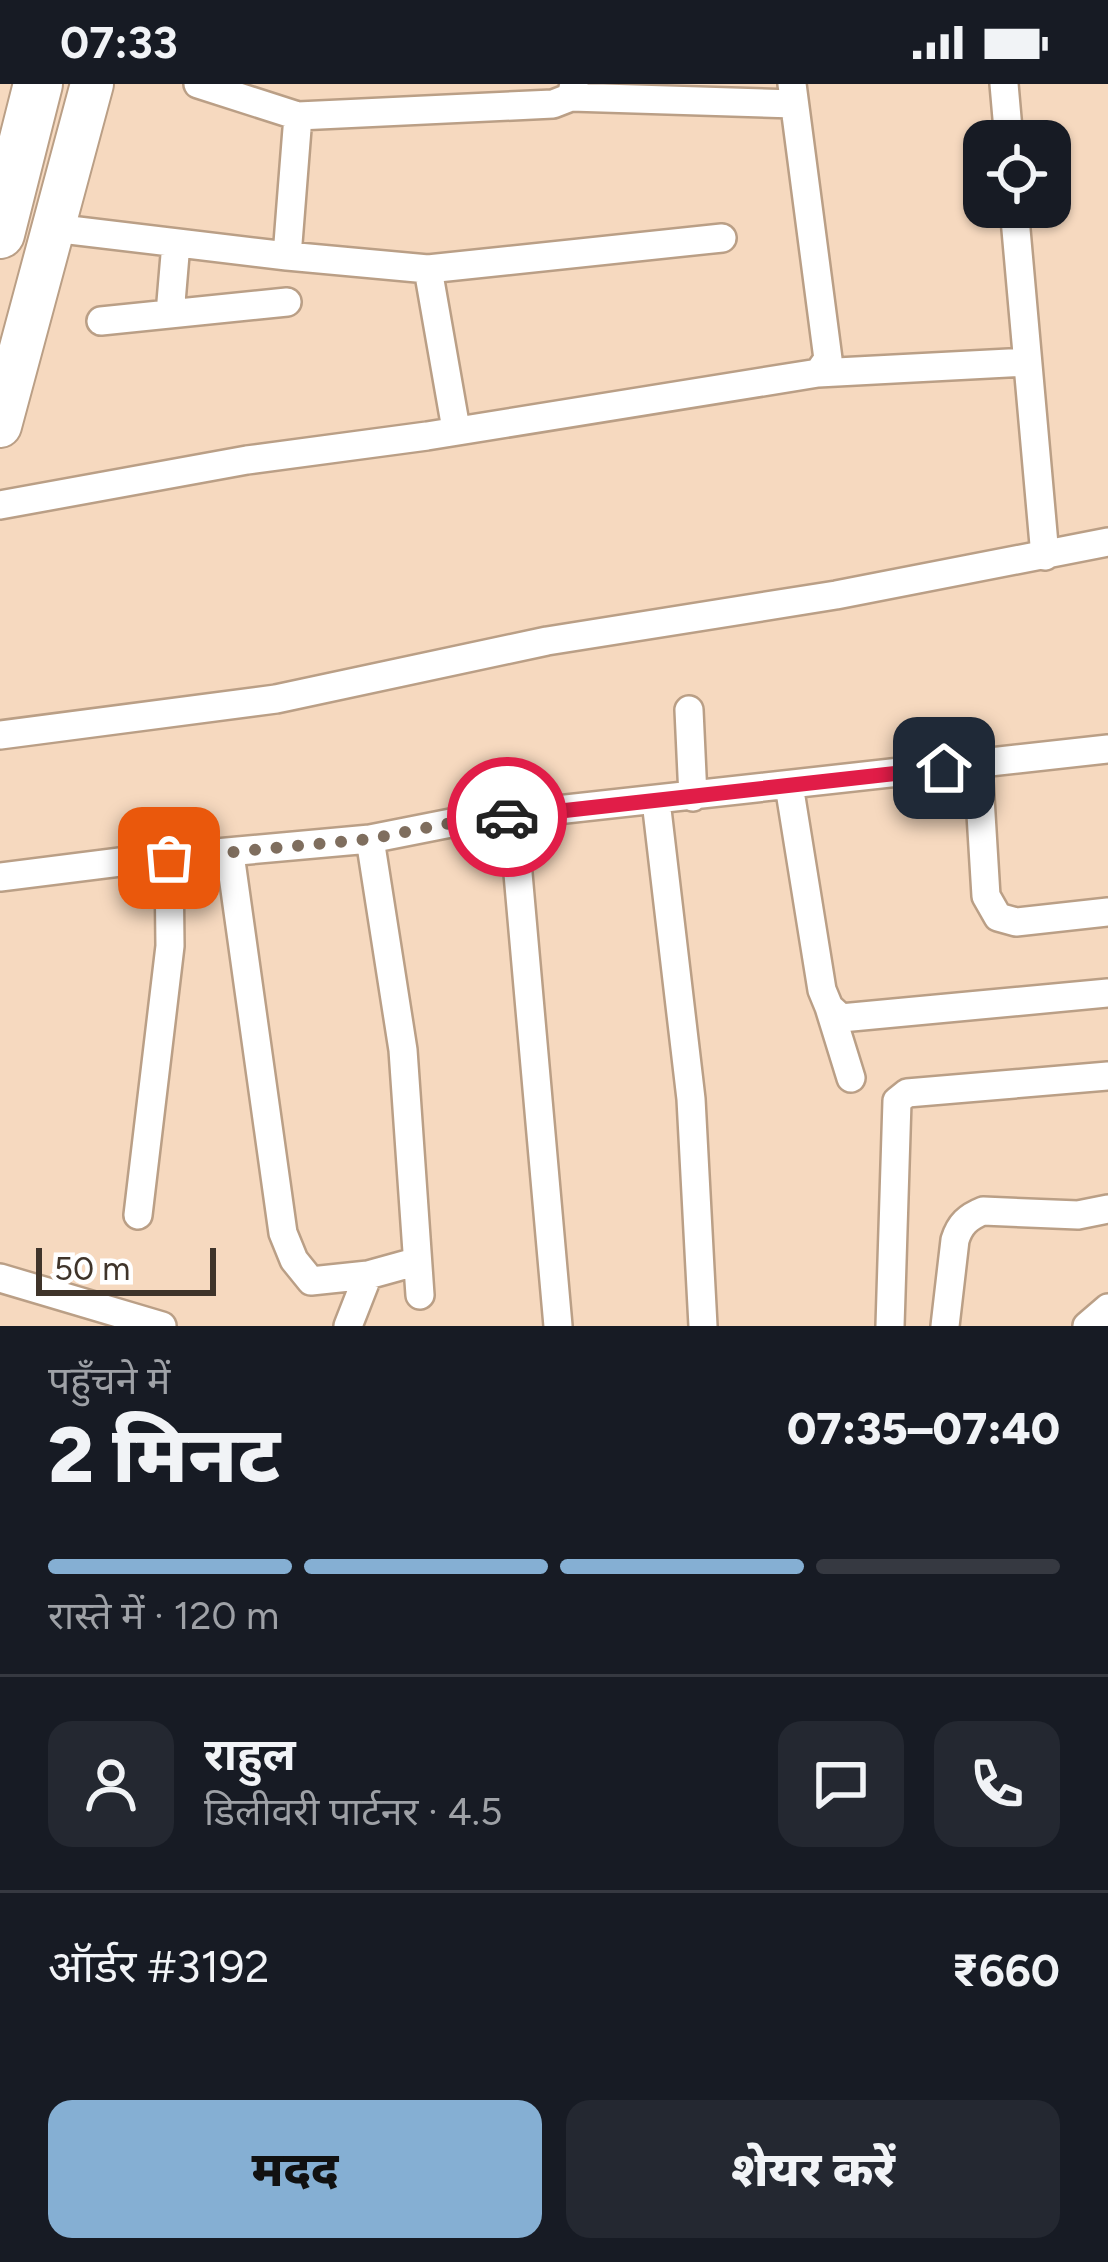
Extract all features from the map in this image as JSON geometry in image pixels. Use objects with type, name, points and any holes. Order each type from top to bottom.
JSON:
[{"type":"highway","points":[[0,234],[38,84]]},
{"type":"main road","points":[[0,426],[92,84]]},
{"type":"street","points":[[198,84],[298,116],[553,104],[572,90],[793,94],[828,359],[818,373]]},
{"type":"street","points":[[1004,84],[1007,120]]},
{"type":"street","points":[[286,256],[298,116]]},
{"type":"street","points":[[53,228],[428,269],[722,238]]},
{"type":"street","points":[[1016,228],[1045,556]]},
{"type":"street","points":[[170,314],[176,243]]},
{"type":"street","points":[[428,269],[456,429]]},
{"type":"street","points":[[101,321],[287,302]]},
{"type":"street","points":[[0,505],[247,460],[818,373],[1027,362]]},
{"type":"street","points":[[0,735],[276,699],[547,641],[836,595],[1108,542]]},
{"type":"street","points":[[689,710],[694,796]]},
{"type":"street","points":[[0,877],[370,839],[466,820],[1108,749]]},
{"type":"street","points":[[978,765],[986,896],[998,916],[1016,922],[1108,912]]},
{"type":"street","points":[[789,784],[822,990],[851,1078]]},
{"type":"street","points":[[656,802],[692,1099],[703,1326]]},
{"type":"street","points":[[513,817],[558,1326]]},
{"type":"street","points":[[370,839],[403,1050],[421,1295]]},
{"type":"street","points":[[230,854],[283,1233],[294,1260],[311,1281],[368,1275],[415,1262]]},
{"type":"street","points":[[138,1215],[170,946],[169,858]]},
{"type":"street","points":[[829,1007],[841,1018],[1108,993]]},
{"type":"street","points":[[890,1326],[897,1101],[907,1093],[1108,1076]]},
{"type":"street","points":[[945,1326],[956,1240],[973,1215],[983,1211],[1078,1215],[1108,1209]]},
{"type":"street","points":[[348,1326],[368,1275]]},
{"type":"street","points":[[0,1278],[162,1326]]},
{"type":"street","points":[[1087,1326],[1108,1308]]},
{"type":"way so far","points":[[169,858],[370,839],[507,817]]},
{"type":"route","points":[[507,817],[944,768]]}]
